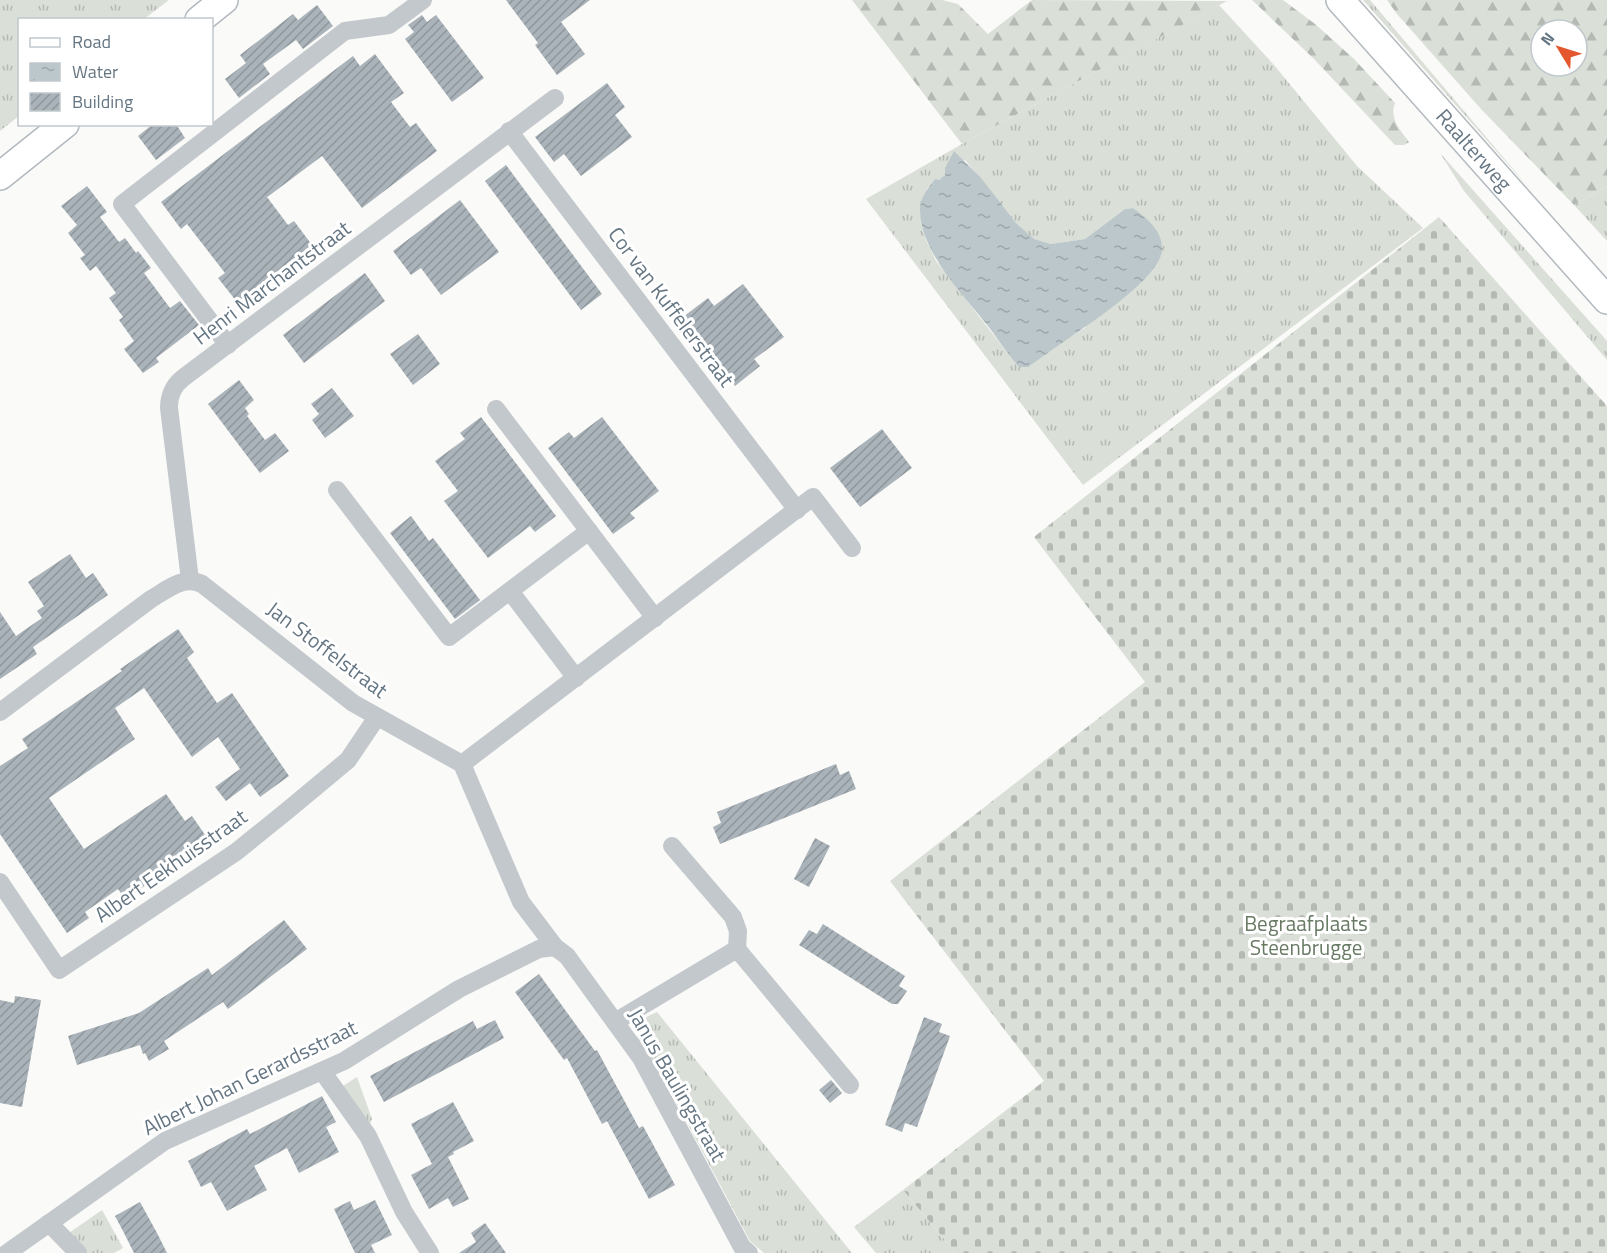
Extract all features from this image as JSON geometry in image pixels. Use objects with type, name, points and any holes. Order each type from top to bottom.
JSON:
[{"type":"main road","points":[[202,18],[224,0]]},
{"type":"main road","name":"Raalterweg","points":[[1340,0],[1607,300]]},
{"type":"main road","points":[[0,176],[62,126]]},
{"type":"street","points":[[228,345],[122,204],[345,31],[389,25],[423,0]]},
{"type":"street","name":"Henri Marchantstraat","points":[[190,580],[169,399],[180,380],[555,98]]},
{"type":"street","name":"Cor van Kuffelerstraat","points":[[509,131],[797,510]]},
{"type":"street","points":[[496,409],[655,618]]},
{"type":"street","points":[[337,490],[449,638],[589,531]]},
{"type":"street","points":[[555,947],[521,902],[462,764],[813,497],[852,548]]},
{"type":"street","points":[[0,712],[152,599],[176,584],[190,580]]},
{"type":"street","name":"Jan Stoffelstraat","points":[[190,580],[202,584],[353,703],[462,764]]},
{"type":"street","points":[[510,591],[576,678]]},
{"type":"street","name":"Albert Eekhuisstraat","points":[[0,882],[59,970],[236,852],[348,760],[377,717]]},
{"type":"street","points":[[672,846],[733,917],[738,931],[737,949],[850,1085]]},
{"type":"street","name":"Janus Baulingstraat","points":[[555,947],[567,956],[640,1058],[742,1247],[749,1253]]},
{"type":"street","name":"Albert Johan Gerardsstraat","points":[[7,1253],[165,1141],[322,1071],[356,1054],[459,989],[539,949],[555,947]]},
{"type":"street","points":[[615,1022],[737,949]]},
{"type":"street","points":[[322,1071],[368,1136],[404,1212],[430,1253]]},
{"type":"street","points":[[50,1223],[78,1253]]},
{"type":"green space","points":[[0,0],[169,0],[145,18],[18,18],[18,117],[0,131]]},
{"type":"green space","points":[[852,0],[942,0],[958,4],[988,34],[1032,0],[1227,1],[962,144]]},
{"type":"green space","points":[[1252,0],[1283,0],[1315,24],[1354,59],[1395,103],[1394,119],[1409,142],[1404,145],[1395,145],[1314,59]]},
{"type":"green space","points":[[1363,0],[1370,0],[1530,189]]},
{"type":"green space","points":[[1387,0],[1607,0],[1607,186],[1574,205],[1481,109]]},
{"type":"green space","points":[[1219,5],[1274,65],[1357,166],[1423,228],[1083,485],[866,199],[962,144]],"holes":[[[965,160],[1016,223],[1033,239],[1051,244],[1085,239],[1125,209],[1133,208],[1085,328],[1046,352],[1029,367],[1006,351],[936,261],[926,240],[920,212],[927,189],[934,180],[939,180]]]},
{"type":"green space","points":[[1440,153],[1607,341],[1607,360],[1464,191]]},
{"type":"green space","points":[[1607,186],[1607,241],[1574,205]]},
{"type":"green space","name":"Begraafplaats Steenbrugge","points":[[1439,217],[1607,406],[1607,1253],[956,1253],[903,1190],[1044,1081],[890,881],[1145,682],[1034,537]]},
{"type":"green space","points":[[657,1012],[852,1253],[764,1253],[750,1241],[655,1063],[637,1038],[640,1020]]},
{"type":"green space","points":[[357,1077],[372,1119],[370,1124],[343,1086]]},
{"type":"green space","points":[[903,1190],[956,1253],[876,1253],[854,1227]]},
{"type":"green space","points":[[102,1210],[123,1248],[114,1253],[83,1253],[66,1235]]},
{"type":"water","points":[[954,151],[981,178],[1016,223],[1034,239],[1051,244],[1085,239],[1125,209],[1133,208],[1152,225],[1159,236],[1162,248],[1158,262],[1146,278],[1106,312],[1029,367],[1019,367],[947,275],[929,245],[923,229],[920,212],[922,199],[935,179],[939,180],[945,175],[945,168]]},
{"type":"building","points":[[506,0],[590,0],[561,22],[585,54],[557,75],[535,45],[538,43]]},
{"type":"building","points":[[317,5],[333,26],[303,49],[296,40],[263,64],[270,74],[239,98],[225,79],[246,63],[240,55],[293,14],[298,20]]},
{"type":"building","points":[[422,15],[427,22],[436,15],[484,78],[452,102],[405,39],[414,32],[408,25]]},
{"type":"building","points":[[375,54],[404,93],[391,102],[410,127],[416,123],[437,151],[362,208],[322,156],[267,197],[288,225],[294,221],[312,245],[237,302],[218,278],[225,273],[187,224],[181,229],[161,202],[353,56],[360,66]]},
{"type":"building","points":[[607,83],[625,107],[615,115],[632,137],[581,176],[564,154],[554,162],[535,137]]},
{"type":"building","points":[[150,126],[177,126],[185,138],[156,160],[138,136]]},
{"type":"building","points":[[506,165],[602,294],[581,310],[485,181]]},
{"type":"building","points":[[87,186],[107,212],[100,217],[119,242],[125,238],[151,268],[144,273],[170,308],[180,301],[199,325],[156,358],[159,362],[143,373],[124,349],[134,341],[119,320],[123,317],[109,298],[116,293],[96,266],[90,271],[80,258],[85,255],[68,233],[77,225],[61,206]]},
{"type":"building","points":[[460,200],[499,252],[441,295],[421,268],[411,275],[393,251]]},
{"type":"building","points":[[365,273],[385,301],[304,363],[283,335]]},
{"type":"building","points":[[743,284],[784,337],[754,359],[760,366],[735,386],[683,317],[708,298],[714,306]]},
{"type":"building","points":[[418,334],[440,364],[413,385],[390,354]]},
{"type":"building","points":[[239,380],[254,400],[245,408],[249,414],[247,416],[265,440],[275,433],[289,451],[260,473],[208,404]]},
{"type":"building","points":[[332,388],[354,416],[325,438],[312,420],[319,414],[311,404]]},
{"type":"building","points":[[481,417],[556,516],[535,532],[530,526],[488,558],[444,501],[458,491],[435,461],[465,439],[460,433]]},
{"type":"building","points":[[602,417],[659,491],[630,513],[635,518],[613,534],[548,448],[569,432],[574,438]]},
{"type":"building","points":[[882,429],[912,468],[860,507],[830,468]]},
{"type":"building","points":[[411,516],[429,541],[433,538],[480,600],[455,619],[390,533]]},
{"type":"building","points":[[70,554],[86,578],[93,573],[108,595],[33,647],[37,654],[0,679],[0,612],[16,636],[42,618],[37,611],[44,606],[28,582]]},
{"type":"building","points":[[178,629],[194,652],[187,658],[217,703],[232,693],[289,776],[260,797],[250,783],[226,801],[215,787],[240,769],[218,737],[192,757],[144,688],[115,708],[135,739],[49,798],[84,849],[166,794],[185,821],[192,816],[210,842],[125,899],[118,889],[85,912],[89,918],[67,933],[0,834],[0,766],[28,748],[22,739],[122,671],[120,669]]},
{"type":"building","points":[[836,764],[840,775],[849,771],[856,789],[720,844],[713,827],[721,823],[717,812]]},
{"type":"building","points":[[815,838],[830,846],[809,887],[794,879]]},
{"type":"building","points":[[284,920],[307,949],[228,1009],[223,1002],[164,1041],[169,1049],[149,1061],[140,1045],[77,1065],[68,1036],[139,1013],[208,968],[212,975]]},
{"type":"building","points":[[823,924],[905,976],[899,986],[907,991],[898,1004],[892,1004],[799,945],[809,930],[817,934]]},
{"type":"building","points":[[539,974],[595,1051],[597,1050],[639,1128],[643,1126],[675,1185],[649,1199],[607,1121],[602,1124],[567,1058],[564,1060],[515,992]]},
{"type":"building","points":[[15,996],[41,1000],[22,1107],[0,1103],[0,1000],[14,1003]]},
{"type":"building","points":[[924,1017],[942,1024],[939,1032],[950,1036],[917,1127],[905,1123],[902,1132],[885,1125]]},
{"type":"building","points":[[495,1020],[504,1038],[384,1102],[370,1076],[473,1021],[477,1029]]},
{"type":"building","points":[[831,1080],[842,1093],[830,1103],[819,1090]]},
{"type":"building","points":[[322,1096],[336,1122],[326,1127],[339,1152],[299,1173],[287,1148],[254,1166],[267,1190],[227,1211],[211,1182],[201,1187],[188,1161],[247,1129],[250,1134]]},
{"type":"building","points":[[453,1102],[474,1141],[448,1157],[469,1199],[453,1207],[448,1198],[429,1209],[411,1175],[432,1164],[411,1124]]},
{"type":"building","points":[[375,1200],[392,1235],[371,1245],[375,1253],[355,1253],[334,1209],[350,1201],[354,1210]]},
{"type":"building","points":[[140,1202],[167,1253],[134,1253],[115,1216]]},
{"type":"building","points":[[485,1223],[506,1253],[459,1253],[476,1242],[471,1233]]}]
